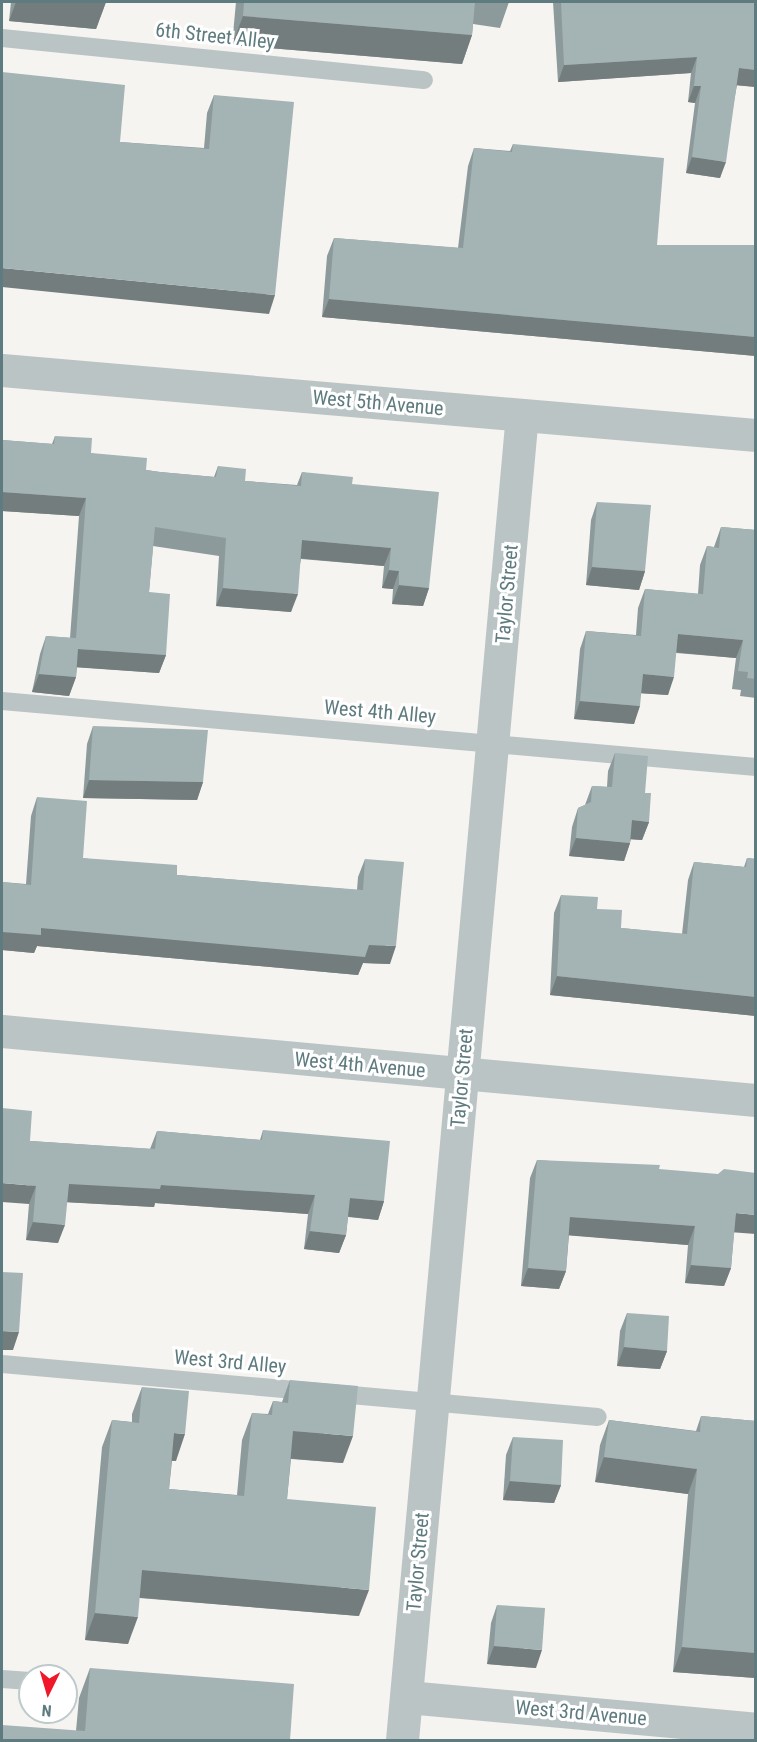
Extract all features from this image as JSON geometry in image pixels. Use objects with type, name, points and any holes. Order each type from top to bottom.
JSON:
[{"type":"street","name":"West 5th Avenue","points":[[2,370],[756,435]]},
{"type":"street","name":"Taylor Street","points":[[402,1740],[522,416]]},
{"type":"street","name":"West 4th Avenue","points":[[2,1031],[462,1075],[756,1100]]},
{"type":"street","name":"West 3rd Avenue","points":[[407,1697],[756,1729]]},
{"type":"lane","name":"6th Street Alley","points":[[2,38],[424,80]]},
{"type":"lane","name":"West 4th Alley","points":[[2,701],[756,767]]},
{"type":"lane","name":"West 3rd Alley","points":[[2,1364],[598,1417]]},
{"type":"lane","points":[[2,1679],[18,1680]]},
{"type":"building","points":[[244,2],[475,2],[472,35],[243,16]]},
{"type":"building","points":[[561,2],[756,2],[756,70],[739,68],[726,162],[692,157],[701,86],[694,86],[697,57],[564,65]]},
{"type":"building","points":[[2,72],[125,85],[120,142],[209,149],[214,95],[294,102],[275,295],[2,268]]},
{"type":"building","points":[[513,144],[664,158],[657,245],[756,245],[756,337],[329,299],[334,238],[463,248],[474,148],[512,152]]},
{"type":"building","points":[[55,436],[92,438],[91,453],[147,458],[146,470],[216,477],[218,466],[246,469],[245,481],[301,486],[302,472],[353,477],[352,484],[439,492],[429,588],[399,585],[399,571],[389,570],[391,548],[302,540],[298,594],[223,588],[226,538],[155,527],[149,592],[170,594],[166,655],[78,649],[76,677],[39,674],[46,636],[76,638],[86,498],[2,492],[2,440],[54,444]]},
{"type":"building","points":[[597,502],[651,505],[645,571],[592,567]]},
{"type":"building","points":[[721,527],[756,530],[756,679],[747,678],[748,672],[738,671],[743,640],[678,634],[674,677],[643,674],[640,706],[580,701],[586,631],[641,636],[645,589],[703,594],[707,546],[719,548]]},
{"type":"building","points":[[93,726],[208,730],[203,782],[89,780]]},
{"type":"building","points":[[615,753],[648,756],[645,793],[651,793],[649,822],[632,820],[630,843],[576,838],[578,808],[591,802],[592,786],[612,787]]},
{"type":"building","points":[[37,797],[87,801],[83,858],[177,865],[177,875],[363,890],[365,859],[404,862],[396,946],[369,945],[365,957],[41,928],[41,935],[2,932],[2,882],[31,885]]},
{"type":"building","points":[[747,858],[756,859],[756,997],[557,976],[561,895],[598,897],[597,909],[622,910],[621,928],[687,934],[694,862],[746,867]]},
{"type":"building","points":[[2,1108],[32,1111],[30,1141],[155,1149],[157,1131],[262,1140],[263,1130],[390,1141],[384,1201],[350,1198],[346,1235],[310,1231],[315,1195],[161,1185],[160,1189],[69,1184],[65,1225],[33,1222],[36,1186],[2,1183]]},
{"type":"building","points":[[537,1160],[660,1165],[659,1169],[718,1174],[724,1169],[756,1173],[756,1215],[736,1213],[731,1268],[691,1265],[695,1226],[570,1217],[566,1271],[528,1268]]},
{"type":"building","points":[[2,1272],[23,1273],[19,1332],[2,1331]]},
{"type":"building","points":[[627,1313],[669,1316],[667,1351],[624,1347]]},
{"type":"building","points":[[290,1380],[358,1386],[353,1436],[293,1431],[287,1499],[376,1507],[369,1590],[142,1570],[138,1617],[95,1613],[112,1420],[139,1423],[142,1387],[189,1391],[185,1434],[174,1433],[169,1489],[244,1496],[252,1413],[272,1415],[273,1401],[288,1403]]},
{"type":"building","points":[[701,1416],[756,1421],[756,1653],[682,1647],[697,1469],[604,1457],[609,1420],[700,1432]]},
{"type":"building","points":[[513,1437],[563,1440],[561,1485],[510,1481]]},
{"type":"building","points":[[497,1605],[545,1608],[542,1650],[494,1646]]},
{"type":"building","points":[[90,1668],[294,1684],[290,1740],[2,1740],[2,1725],[85,1731]]}]
